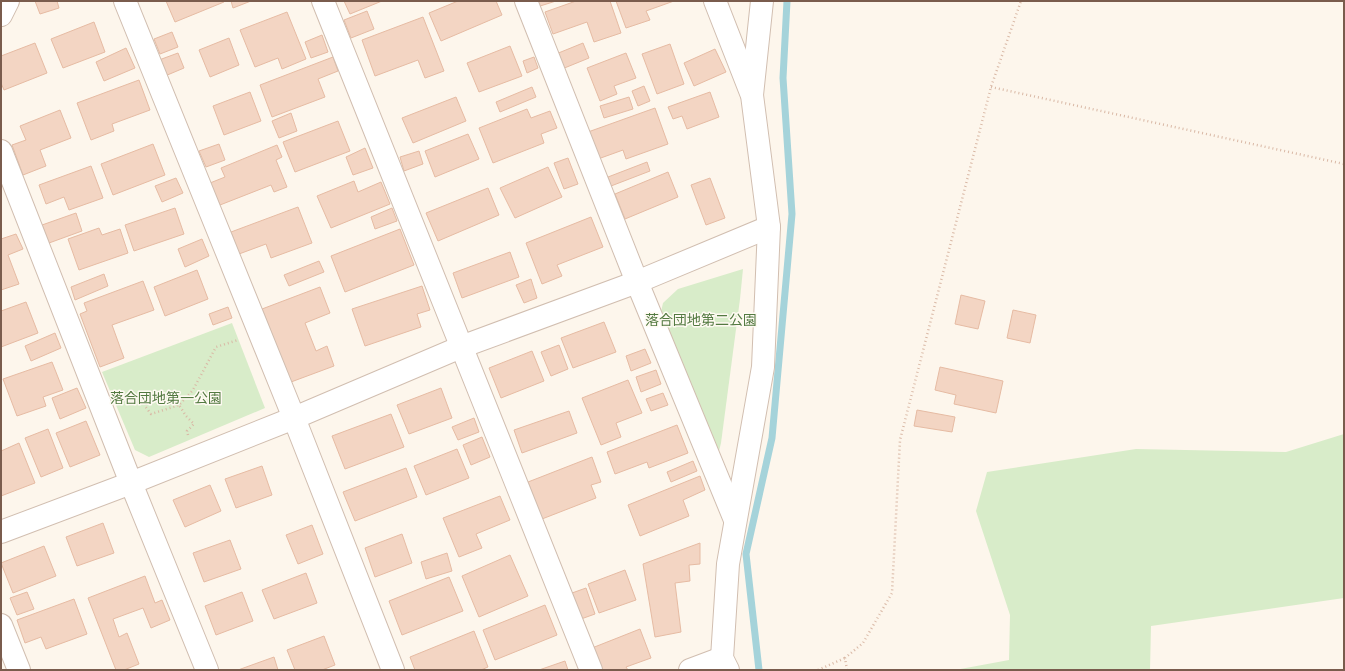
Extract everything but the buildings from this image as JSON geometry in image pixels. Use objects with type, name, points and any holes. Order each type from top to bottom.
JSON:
[{"type":"street","points":[[1,15],[8,1]]},
{"type":"street","points":[[125,1],[294,418],[393,670]]},
{"type":"street","points":[[323,1],[591,670]]},
{"type":"street","points":[[526,1],[637,282],[735,520]]},
{"type":"street","points":[[714,1],[752,95]]},
{"type":"street","points":[[690,670],[725,664],[728,564],[763,368],[769,227],[752,95],[762,1]]},
{"type":"street","points":[[1,151],[131,483],[207,670]]},
{"type":"street","points":[[1,532],[131,483],[294,418],[461,347],[637,282],[769,227]]},
{"type":"street","points":[[1,625],[19,670]]},
{"type":"path","points":[[818,670],[845,658],[864,643],[892,593],[900,440],[991,87],[1021,1]]},
{"type":"path","points":[[991,87],[1344,164]]},
{"type":"path","points":[[190,439],[187,431],[194,424],[186,416],[179,405],[149,397],[145,406],[151,414],[179,405],[192,390],[216,347],[238,340]]},
{"type":"path","points":[[845,658],[847,670]]},
{"type":"green space","name":"落合団地第二公園","points":[[743,269],[721,443],[718,455],[660,316],[663,303],[678,289]]},
{"type":"green space","name":"落合団地第一公園","points":[[232,323],[265,408],[149,457],[135,450],[102,372]]},
{"type":"green space","points":[[1344,434],[1344,598],[1151,626],[1150,670],[955,670],[1009,660],[1010,615],[976,511],[987,472],[1136,449],[1286,452]]},
{"type":"waterway","points":[[759,670],[746,554],[772,438],[792,214],[783,78],[787,1]]}]
